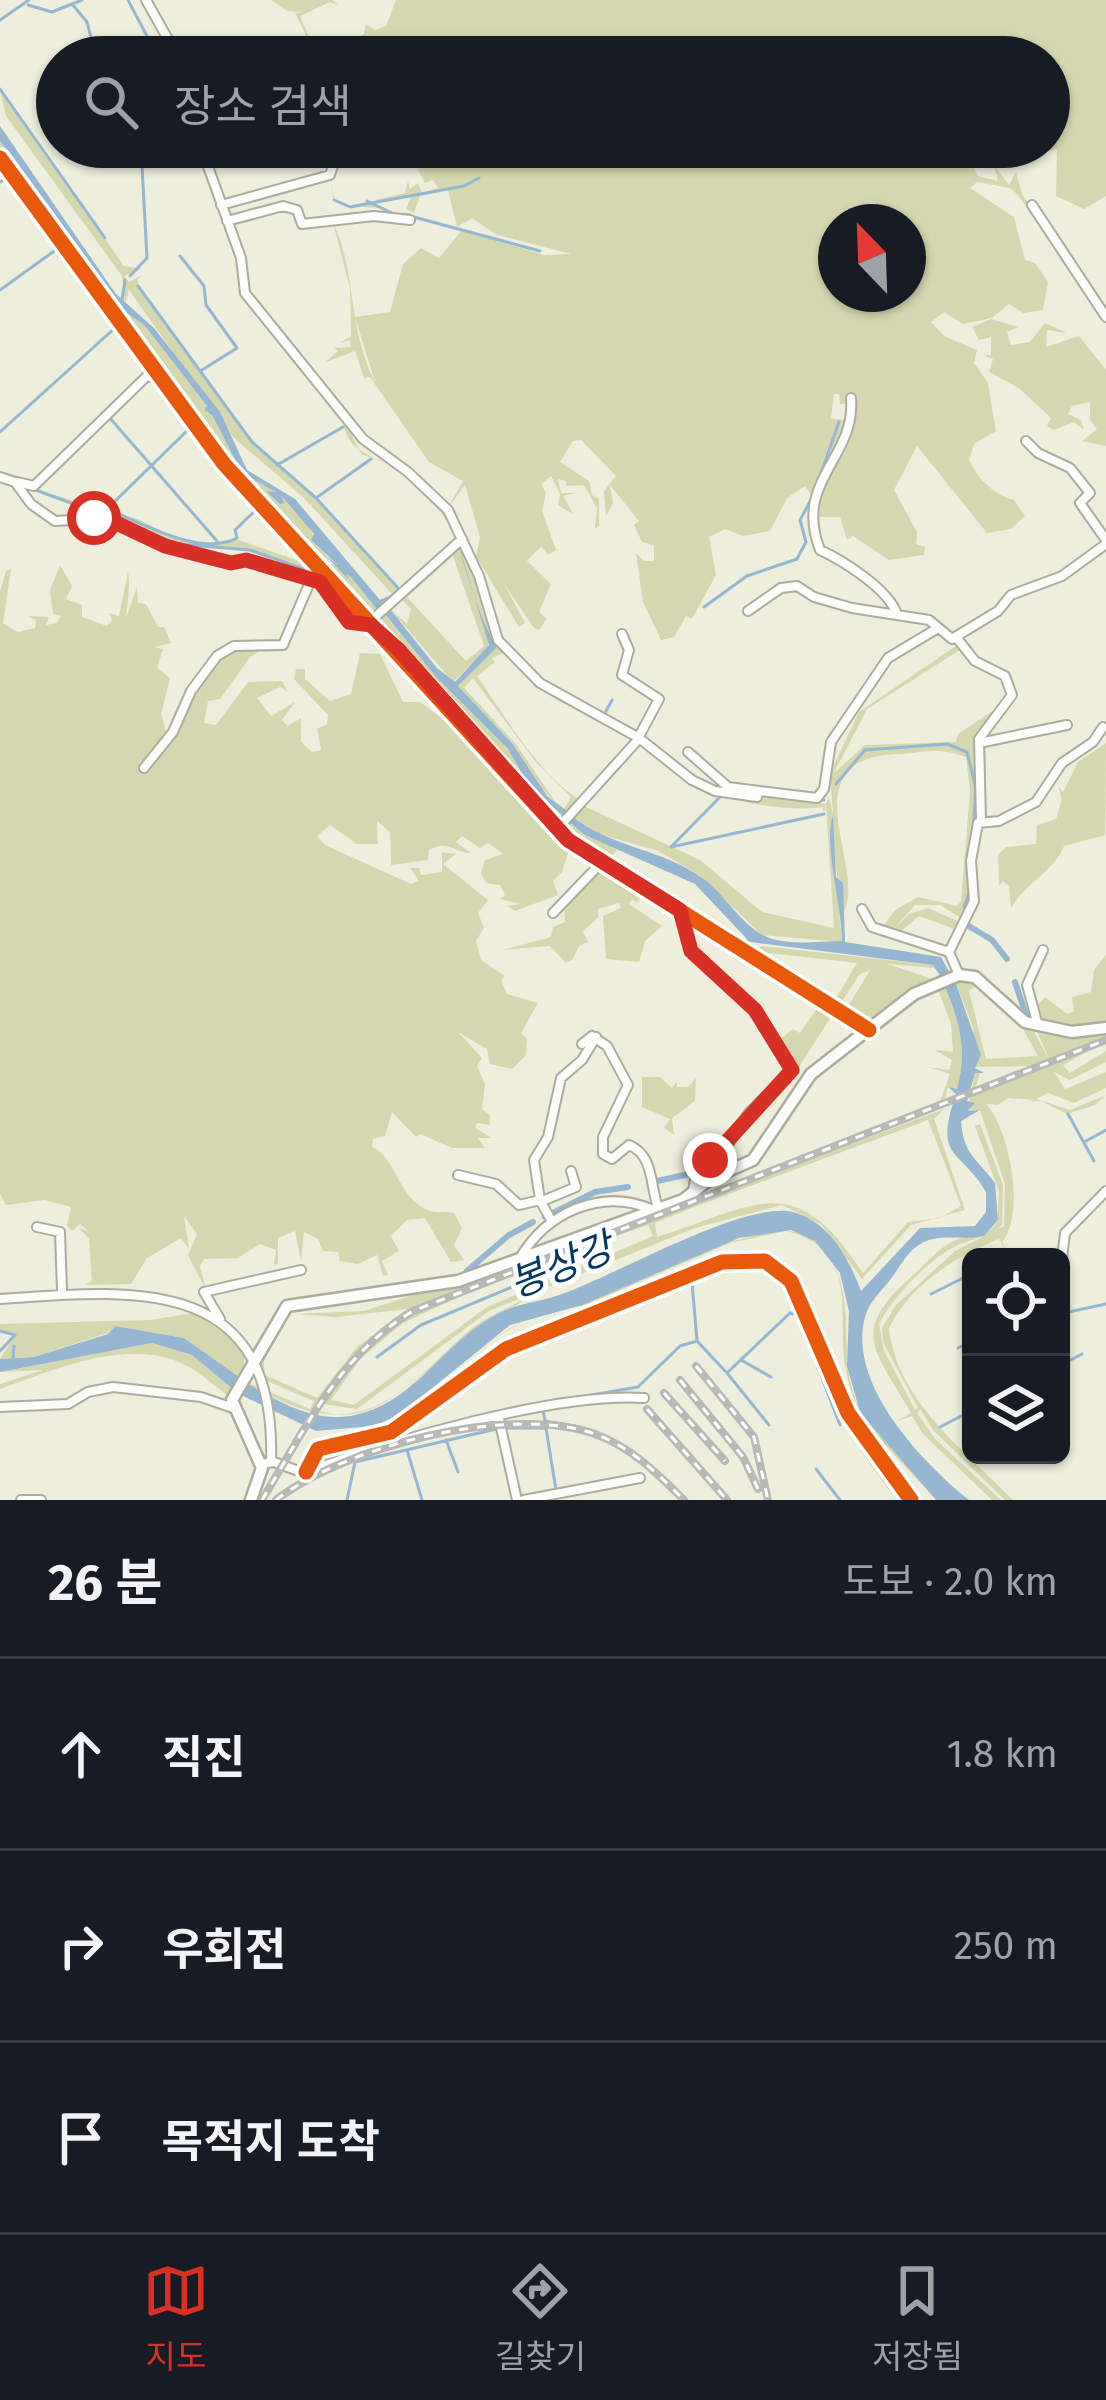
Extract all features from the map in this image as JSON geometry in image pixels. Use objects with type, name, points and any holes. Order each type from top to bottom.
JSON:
[{"type":"main road","points":[[251,1500],[266,1463],[233,1403],[287,1306],[458,1282],[693,1192],[753,1160],[821,1066],[914,994],[952,978],[975,977],[1032,1022],[1072,1032],[1106,1028]]},
{"type":"street","points":[[146,0],[166,36]]},
{"type":"street","points":[[0,158],[224,464],[319,576],[351,623],[371,625],[460,541]]},
{"type":"street","points":[[208,168],[242,262],[245,293],[363,440],[443,505],[498,640],[540,683],[638,738],[711,790],[819,797],[831,742],[888,658],[938,628]]},
{"type":"street","points":[[221,205],[329,175],[332,168]]},
{"type":"street","points":[[1033,205],[1106,317]]},
{"type":"street","points":[[227,220],[283,206],[297,210],[302,224],[374,216],[410,220]]},
{"type":"street","points":[[148,362],[149,374]]},
{"type":"street","points":[[149,374],[162,381]]},
{"type":"street","points":[[0,477],[34,485],[149,374]]},
{"type":"street","points":[[851,398],[846,436],[825,468],[812,519],[820,550],[849,565],[892,602],[898,616]]},
{"type":"street","points":[[748,610],[781,588],[797,586],[814,597],[926,619],[950,638],[998,611],[1011,595],[1062,576],[1106,542],[1080,502],[1090,493],[1070,467],[1038,453],[1026,441]]},
{"type":"street","points":[[15,482],[32,504],[55,521],[105,518],[165,546],[231,563],[246,560],[319,576],[563,823],[572,843],[869,1030]]},
{"type":"street","points":[[144,768],[173,732],[191,691],[212,662],[234,646],[283,645],[305,586],[319,576]]},
{"type":"street","points":[[563,823],[638,738],[659,696],[622,674],[629,650],[622,634]]},
{"type":"street","points":[[952,978],[949,952],[974,901],[970,861],[981,819],[979,743],[1012,695],[1005,676],[975,661],[956,637]]},
{"type":"street","points":[[979,743],[1067,725]]},
{"type":"street","points":[[981,819],[999,820],[1036,802],[1062,764],[1093,742],[1103,727]]},
{"type":"street","points":[[688,752],[728,787],[757,794]]},
{"type":"street","points":[[554,913],[602,862]]},
{"type":"street","points":[[862,909],[872,927],[888,936],[949,952]]},
{"type":"street","points":[[680,910],[691,951],[755,1010],[797,1072]]},
{"type":"street","points":[[1032,1022],[1028,985],[1043,950]]},
{"type":"street","points":[[582,1044],[596,1037]]},
{"type":"street","points":[[549,1218],[540,1201],[534,1160],[549,1133],[552,1099],[561,1078],[582,1060],[596,1037]]},
{"type":"street","points":[[520,1259],[549,1218],[600,1199],[655,1208],[650,1167],[639,1149],[629,1145],[612,1160],[602,1152],[603,1137],[619,1114],[628,1085],[596,1037]]},
{"type":"street","points":[[693,1192],[698,1167],[723,1151],[748,1114],[797,1072],[821,1066]]},
{"type":"street","points":[[458,1175],[496,1184],[519,1205],[575,1186],[571,1171]]},
{"type":"street","points":[[1063,1248],[1065,1233],[1106,1191]]},
{"type":"street","points":[[38,1227],[60,1232],[62,1292]]},
{"type":"street","points":[[307,1472],[320,1448],[391,1432],[506,1349],[716,1264],[754,1258],[775,1265],[791,1281],[848,1413],[910,1500]]},
{"type":"street","points":[[301,1270],[205,1292],[253,1362],[264,1390],[270,1413],[266,1463],[307,1472],[357,1453],[598,1396],[644,1398]]},
{"type":"street","points":[[0,1299],[62,1292],[184,1300],[223,1324]]},
{"type":"street","points":[[0,1407],[68,1405],[88,1392],[113,1387],[233,1403]]},
{"type":"street","points":[[499,1419],[520,1500],[640,1478]]},
{"type":"street","points":[[21,1500],[41,1500]]},
{"type":"green space","points":[[271,0],[332,0],[339,5],[330,2],[300,16],[309,36],[295,13],[304,12],[287,11]]},
{"type":"green space","points":[[396,0],[1106,0],[1106,196],[1084,209],[1056,196],[1057,168],[1070,168],[1070,36],[360,36],[366,24],[375,30],[386,26]]},
{"type":"green space","points":[[0,90],[36,141],[36,157],[6,116]]},
{"type":"green space","points":[[0,141],[115,304],[145,326],[207,406],[204,410],[212,415],[242,473],[277,492],[266,491],[280,504],[280,494],[291,504],[307,523],[313,542],[338,566],[326,556],[329,563],[341,568],[349,582],[346,573],[351,577],[378,611],[393,595],[303,497],[233,437],[129,290],[125,304],[122,276],[44,168],[55,168],[124,266],[137,268],[146,258],[139,270],[124,276],[129,282],[142,275],[137,280],[141,291],[251,442],[315,498],[399,589],[456,538],[429,498],[387,464],[436,497],[447,510],[458,541],[373,621],[330,579],[366,622],[350,621],[329,588],[316,579],[319,574],[250,550],[177,544],[20,485],[140,520],[169,535],[203,543],[236,539],[307,564],[206,451],[152,376],[196,427],[0,156]]},
{"type":"green space","points":[[419,168],[975,168],[977,176],[998,181],[996,168],[1009,185],[1016,172],[1022,194],[1071,270],[1018,195],[1010,188],[977,182],[970,188],[1014,217],[1025,260],[1035,263],[1048,282],[1043,310],[1023,313],[1009,304],[992,318],[963,324],[944,312],[931,322],[944,336],[977,350],[974,363],[988,383],[996,431],[974,444],[969,460],[988,486],[1014,500],[1025,516],[1011,529],[987,533],[917,446],[894,490],[917,532],[916,544],[925,547],[924,555],[889,560],[853,536],[847,540],[840,517],[813,517],[819,487],[809,508],[811,495],[805,486],[787,498],[770,531],[743,536],[725,529],[709,537],[716,575],[692,619],[686,616],[674,637],[661,640],[643,602],[636,553],[644,561],[654,561],[654,545],[642,542],[634,525],[639,521],[610,485],[613,503],[606,516],[604,491],[616,476],[581,440],[573,441],[560,462],[589,481],[592,495],[599,499],[599,526],[595,529],[597,508],[584,485],[566,486],[566,481],[558,479],[561,493],[576,493],[563,496],[574,515],[558,505],[560,494],[551,476],[541,484],[546,493],[542,511],[556,550],[548,555],[541,546],[527,561],[551,584],[539,612],[547,619],[539,630],[534,628],[503,582],[525,623],[519,627],[476,556],[480,537],[465,485],[448,508],[463,481],[429,462],[370,377],[364,378],[355,351],[324,363],[338,351],[334,348],[351,347],[350,340],[339,343],[351,337],[350,288],[333,223],[346,260],[355,317],[390,312],[403,264],[421,248],[439,258],[462,230],[544,255],[571,254],[497,235],[472,218],[457,227],[448,190],[420,196],[414,213],[406,209],[411,197],[371,201],[405,193],[408,181],[410,189],[418,183],[422,193],[438,188],[433,180],[425,183]],"holes":[[[355,318],[375,382],[366,362]],[[834,394],[839,394],[840,404],[850,404],[852,397],[851,414],[847,429],[841,444],[820,484],[849,421],[831,418]]]},
{"type":"green space","points":[[371,201],[394,213],[411,213],[413,219],[385,215],[383,208],[350,206]]},
{"type":"green space","points":[[991,319],[1018,327],[1007,332],[1011,345],[1030,342],[1045,323],[1067,333],[1047,330],[1046,347],[1079,336],[1106,370],[1106,446],[1082,441],[1097,429],[1090,420],[1090,402],[1072,406],[1068,414],[1081,420],[1084,430],[1074,422],[1054,430],[1047,426],[1051,418],[1019,388],[989,372],[993,359],[983,355],[991,355],[991,337],[979,340],[972,327]]},
{"type":"green space","points":[[343,416],[359,449],[347,436]]},
{"type":"green space","points":[[460,544],[488,624],[506,652],[537,681],[634,741],[557,700],[504,653],[492,658],[495,662],[477,676],[536,760],[580,800],[570,813],[564,809],[571,797],[535,761],[473,678],[464,688],[515,743],[557,804],[531,778],[512,743],[458,686],[497,646],[488,632],[488,648],[453,682],[390,609],[407,624],[411,609],[401,599]],"holes":[[[453,556],[484,646],[466,661],[407,597]]]},
{"type":"green space","points":[[60,565],[72,586],[66,599],[82,605],[82,617],[107,626],[112,620],[109,613],[119,616],[128,572],[126,618],[137,587],[138,603],[146,604],[158,627],[164,627],[171,643],[154,647],[163,649],[157,668],[170,678],[161,714],[168,738],[194,687],[215,662],[245,649],[266,647],[250,657],[220,699],[208,701],[204,723],[216,725],[248,682],[282,681],[288,692],[280,687],[257,698],[271,716],[295,702],[282,720],[288,726],[301,718],[301,742],[312,752],[321,750],[317,729],[327,724],[328,715],[294,679],[296,669],[305,669],[305,679],[330,701],[351,694],[360,653],[380,654],[403,702],[420,702],[460,733],[571,844],[562,872],[553,881],[558,895],[515,911],[507,906],[521,904],[500,899],[505,895],[500,885],[486,883],[481,873],[485,860],[503,854],[488,843],[480,848],[462,836],[456,842],[471,853],[441,846],[429,850],[428,860],[391,865],[390,832],[377,821],[378,844],[357,844],[330,825],[317,836],[325,845],[411,884],[419,881],[410,868],[419,868],[421,875],[442,872],[442,852],[456,854],[443,864],[488,900],[478,913],[484,928],[476,941],[481,960],[505,976],[501,980],[507,994],[538,1003],[521,1033],[527,1039],[526,1055],[512,1069],[490,1064],[487,1049],[458,1032],[482,1058],[477,1066],[485,1084],[482,1109],[490,1115],[490,1125],[477,1123],[475,1128],[492,1138],[478,1138],[485,1148],[452,1148],[420,1134],[416,1137],[392,1112],[385,1136],[373,1139],[372,1147],[387,1159],[411,1198],[430,1211],[454,1213],[462,1228],[454,1245],[464,1260],[451,1262],[425,1218],[407,1220],[391,1236],[399,1251],[382,1261],[388,1275],[383,1276],[377,1255],[358,1264],[340,1261],[338,1252],[323,1251],[318,1239],[304,1232],[301,1261],[295,1231],[278,1238],[278,1264],[274,1265],[276,1250],[260,1244],[238,1258],[204,1259],[200,1266],[206,1290],[188,1255],[197,1234],[184,1216],[189,1249],[181,1238],[147,1258],[131,1284],[85,1285],[92,1281],[89,1239],[79,1228],[89,1232],[80,1224],[72,1231],[67,1226],[71,1207],[45,1200],[6,1205],[0,1194],[0,592],[6,571],[11,569],[3,623],[18,632],[35,628],[36,620],[27,616],[49,617],[46,625],[57,623],[61,616],[53,614],[50,590]]},
{"type":"green space","points":[[385,614],[436,677],[508,749],[528,784],[564,819],[530,793],[376,626]]},
{"type":"green space","points":[[959,644],[963,648],[867,709],[834,773],[865,745],[956,742],[958,734],[1006,702],[1007,689],[997,670],[1006,680],[1010,701],[993,716],[978,742],[972,906],[963,919],[940,905],[915,905],[891,932],[909,914],[928,908],[962,923],[957,930],[919,916],[894,937],[883,927],[895,910],[918,897],[957,906],[961,901],[970,791],[966,757],[956,754],[895,754],[862,761],[844,776],[838,821],[848,896],[842,915],[830,818],[842,942],[762,935],[699,875],[658,851],[599,834],[572,816],[639,741],[709,790],[826,804],[829,797],[833,814],[830,773],[859,712]],"holes":[[[640,744],[684,780],[714,794],[771,806],[822,807],[824,813],[826,804],[834,928],[762,912],[700,860],[584,806]]]},
{"type":"green space","points":[[1106,743],[1105,835],[1064,846],[1011,908],[1009,886],[1003,881],[999,886],[998,855],[1006,847],[1036,844],[1037,825],[1056,819],[1062,799],[1058,786],[1063,792],[1078,762]]},
{"type":"green space","points":[[568,821],[617,850],[612,856],[597,852],[752,952],[762,946],[933,965],[942,976],[934,968],[888,964],[935,980],[891,1013],[869,1021],[857,1019],[844,1013],[870,970],[860,974],[837,1009],[571,839]],"holes":[[[769,953],[857,963],[834,1002],[758,955]]]},
{"type":"green space","points":[[602,865],[684,916],[685,929],[678,915],[641,897],[629,904],[662,926],[645,941],[639,962],[606,959],[603,916],[621,908],[619,903],[598,909],[598,918],[583,931],[588,942],[566,963],[550,946],[503,950],[551,937],[553,927],[565,922],[564,904]]},
{"type":"green space","points":[[1106,955],[1106,1027],[1085,1031],[1043,1022],[1037,1006],[1045,997],[1067,1014],[1074,1011],[1072,997],[1091,992],[1094,970]]},
{"type":"green space","points":[[752,959],[835,1011],[797,1070],[780,1039],[793,1029],[800,1033],[820,1004]]},
{"type":"green space","points":[[964,974],[977,985],[969,991],[986,1059],[1038,1056],[1019,1022],[1029,1023],[1050,1061],[1033,1023],[1055,1029],[1106,1029],[1106,1038],[971,1096],[1106,1041],[1063,1065],[1070,1073],[1106,1051],[1106,1062],[1070,1080],[1054,1072],[1065,1089],[1106,1072],[1106,1088],[1074,1103],[1048,1093],[1036,1099],[1070,1110],[1106,1095],[1095,1105],[1067,1114],[1041,1101],[1027,1101],[1035,1100],[1008,1098],[998,1105],[986,1104],[1001,1131],[1012,1170],[1013,1211],[1002,1242],[1005,1248],[999,1239],[980,1248],[962,1248],[962,1257],[922,1285],[889,1328],[905,1378],[936,1423],[962,1450],[962,1458],[934,1431],[920,1409],[917,1413],[935,1439],[1001,1500],[992,1500],[923,1434],[912,1416],[895,1422],[911,1413],[874,1342],[880,1312],[912,1276],[950,1243],[984,1234],[997,1222],[999,1192],[975,1126],[980,1124],[1003,1185],[1002,1225],[993,1232],[1004,1226],[1005,1184],[980,1110],[967,1111],[975,1072],[980,1073],[975,1090],[1039,1066],[975,1067],[973,1027],[954,978]],"holes":[[[987,1235],[955,1251],[896,1305],[882,1328],[883,1342],[915,1410],[884,1351],[879,1324],[925,1268],[960,1244]]]},
{"type":"green space","points":[[943,982],[957,1022],[962,1062],[957,1090],[948,1087],[943,1107],[420,1306],[388,1328],[353,1360],[392,1326],[437,1301],[517,1270],[403,1323],[360,1359],[331,1400],[354,1405],[487,1307],[653,1236],[648,1225],[519,1269],[944,1109],[934,1119],[965,1210],[942,1216],[961,1206],[928,1120],[655,1223],[657,1237],[748,1206],[772,1203],[794,1207],[816,1218],[838,1240],[863,1273],[908,1222],[934,1219],[911,1225],[862,1279],[822,1225],[782,1205],[695,1228],[489,1311],[357,1409],[324,1404],[320,1411],[335,1413],[317,1413],[284,1402],[244,1381],[310,1409],[314,1401],[262,1379],[255,1363],[281,1314],[296,1306],[364,1299],[290,1310],[263,1353],[265,1375],[317,1398],[356,1348],[407,1309],[336,1317],[295,1314],[364,1311],[428,1290],[400,1294],[505,1270],[746,1168],[807,1081],[914,998],[935,988],[815,1080],[749,1169],[718,1180],[691,1200],[939,1104],[950,1074],[928,1067],[949,1070],[952,1060],[935,1050],[953,1052],[951,1024],[938,989]]},
{"type":"green space","points":[[642,1077],[660,1077],[672,1088],[677,1082],[677,1087],[688,1087],[696,1078],[695,1101],[672,1118],[674,1135],[664,1128],[670,1119],[642,1107]]},
{"type":"green space","points":[[785,1231],[730,1243],[588,1304],[526,1319],[458,1362],[526,1318],[578,1306],[726,1243]]},
{"type":"green space","points":[[788,1232],[817,1242],[835,1266],[809,1240]]},
{"type":"green space","points":[[754,1254],[774,1260],[795,1278],[855,1411],[845,1365],[835,1268],[846,1317],[849,1374],[861,1416],[857,1420],[862,1419],[870,1424],[936,1500],[863,1421],[859,1423],[917,1500],[855,1426],[908,1500],[897,1500],[879,1477],[840,1412],[799,1315],[787,1313],[796,1311],[787,1291],[775,1275],[762,1268],[741,1268],[666,1290],[474,1376],[486,1359],[456,1380],[473,1365],[504,1347],[593,1305],[686,1269]]},
{"type":"green space","points":[[529,1297],[480,1325],[410,1385],[471,1329]]},
{"type":"green space","points":[[212,1310],[245,1354],[242,1379],[184,1338],[115,1326],[108,1333],[34,1357],[0,1359],[15,1335],[0,1331],[0,1324],[150,1320]]},
{"type":"green space","points":[[152,1343],[192,1355],[235,1391],[231,1398],[185,1365],[140,1354],[92,1359],[0,1389],[0,1384],[43,1370],[0,1372]]},
{"type":"green space","points":[[410,1385],[403,1391],[384,1403],[364,1412],[335,1413],[372,1407]]},
{"type":"green space","points":[[968,1464],[976,1464],[1013,1500],[1005,1500]]},
{"type":"water","points":[[0,126],[116,294],[154,328],[220,412],[247,470],[295,499],[385,606],[378,611],[351,577],[346,574],[351,582],[311,540],[314,534],[281,495],[284,503],[280,504],[266,491],[276,492],[242,473],[212,415],[204,410],[207,406],[145,326],[115,304],[0,141]]},
{"type":"water","points":[[473,592],[498,646],[458,686],[512,743],[547,796],[570,813],[565,818],[528,784],[508,749],[436,677],[385,614],[390,609],[437,668],[455,682],[489,645]]},
{"type":"water","points":[[572,816],[604,835],[689,869],[767,937],[804,942],[842,941],[830,841],[833,816],[836,877],[843,883],[845,942],[941,957],[952,977],[943,980],[933,965],[751,942],[746,946],[747,939],[695,884],[585,835],[568,821]]},
{"type":"water","points":[[954,978],[981,1055],[975,1068],[984,1073],[975,1073],[967,1101],[975,1103],[967,1111],[980,1110],[961,1121],[962,1132],[972,1155],[995,1183],[998,1220],[984,1236],[935,1239],[912,1251],[869,1306],[862,1343],[867,1369],[893,1419],[930,1465],[969,1500],[936,1500],[870,1424],[856,1421],[861,1416],[847,1366],[849,1311],[840,1273],[815,1241],[791,1230],[739,1238],[582,1305],[510,1325],[399,1415],[374,1426],[316,1431],[237,1393],[244,1381],[311,1413],[340,1417],[375,1409],[409,1388],[470,1332],[497,1314],[585,1285],[744,1217],[793,1212],[818,1224],[844,1255],[861,1291],[920,1228],[975,1226],[986,1212],[986,1192],[953,1151],[947,1131],[956,1094],[948,1087],[957,1089],[962,1061],[957,1022],[943,982]]},
{"type":"water","points":[[115,1326],[184,1338],[242,1379],[235,1391],[192,1355],[152,1343],[0,1372],[0,1359],[34,1357],[108,1334]]},
{"type":"waterway","points":[[0,20],[29,0]]},
{"type":"waterway","points":[[28,5],[52,12],[82,0]]},
{"type":"waterway","points":[[128,0],[147,36]]},
{"type":"waterway","points":[[72,4],[87,22],[91,36]]},
{"type":"waterway","points":[[0,89],[36,140]]},
{"type":"waterway","points":[[56,168],[105,238]]},
{"type":"waterway","points":[[130,276],[147,258],[142,168]]},
{"type":"waterway","points":[[0,182],[7,178],[116,327],[0,432]]},
{"type":"waterway","points":[[334,200],[350,207],[464,186],[479,178]]},
{"type":"waterway","points":[[367,201],[394,214]]},
{"type":"waterway","points":[[410,216],[540,251]]},
{"type":"waterway","points":[[0,290],[57,249]]},
{"type":"waterway","points":[[180,256],[204,286],[206,305],[237,348],[202,370]]},
{"type":"waterway","points":[[122,300],[125,280]]},
{"type":"waterway","points":[[138,286],[252,442],[316,498],[399,589]]},
{"type":"waterway","points":[[109,417],[217,541]]},
{"type":"waterway","points":[[818,482],[839,422]]},
{"type":"waterway","points":[[191,427],[107,509],[171,536],[206,544],[237,538],[235,530],[257,509],[265,515]]},
{"type":"waterway","points":[[277,465],[343,427]]},
{"type":"waterway","points":[[316,498],[371,459]]},
{"type":"waterway","points":[[33,489],[103,515]]},
{"type":"waterway","points":[[704,607],[747,576],[797,559],[806,542],[800,520],[813,496]]},
{"type":"waterway","points":[[118,520],[177,544],[250,550],[320,575]]},
{"type":"waterway","points":[[346,595],[356,595],[374,614]]},
{"type":"waterway","points":[[381,601],[392,596]]},
{"type":"waterway","points":[[606,711],[612,700]]},
{"type":"waterway","points":[[836,784],[865,750],[947,744],[967,752],[976,788],[969,890]]},
{"type":"waterway","points":[[761,795],[824,800]]},
{"type":"waterway","points":[[720,797],[671,847],[824,814]]},
{"type":"waterway","points":[[964,907],[969,893]]},
{"type":"waterway","points":[[967,925],[992,940],[1007,959]]},
{"type":"waterway","points":[[1015,982],[1026,1015]]},
{"type":"waterway","points":[[1068,1114],[1094,1161]]},
{"type":"waterway","points":[[1086,1141],[1106,1130]]},
{"type":"waterway","points":[[653,1182],[698,1172]]},
{"type":"waterway","points":[[545,1217],[595,1192],[628,1187]]},
{"type":"waterway","name":"봉상강","points":[[467,1271],[509,1235],[533,1222]]},
{"type":"waterway","name":"봉상강","points":[[523,1263],[518,1267],[523,1291]]},
{"type":"waterway","points":[[931,1294],[962,1278]]},
{"type":"waterway","points":[[692,1282],[697,1341],[725,1371]]},
{"type":"waterway","name":"봉상강","points":[[377,1357],[421,1325],[519,1284]]},
{"type":"waterway","points":[[1070,1312],[1106,1304]]},
{"type":"waterway","points":[[769,1425],[727,1373],[790,1313],[798,1315],[840,1425]]},
{"type":"waterway","points":[[0,1331],[15,1335],[0,1351]]},
{"type":"waterway","points":[[568,1399],[638,1387],[680,1346],[697,1341]]},
{"type":"waterway","points":[[13,1358],[14,1346]]},
{"type":"waterway","points":[[958,1348],[962,1346]]},
{"type":"waterway","points":[[1070,1360],[1082,1354]]},
{"type":"waterway","points":[[741,1360],[771,1377]]},
{"type":"waterway","points":[[543,1410],[545,1421],[580,1427]]},
{"type":"waterway","points":[[940,1427],[962,1416]]},
{"type":"waterway","points":[[505,1428],[546,1428],[556,1490]]},
{"type":"waterway","points":[[347,1500],[355,1462],[496,1429]]},
{"type":"waterway","points":[[446,1440],[458,1472]]},
{"type":"waterway","points":[[407,1450],[422,1500]]},
{"type":"waterway","points":[[816,1469],[840,1500]]},
{"type":"railway","points":[[262,1500],[344,1371],[413,1311],[1106,1040]]},
{"type":"railway","points":[[696,1366],[754,1437],[768,1500]]},
{"type":"railway","points":[[680,1380],[743,1457],[758,1489]]},
{"type":"railway","points":[[664,1393],[725,1461]]},
{"type":"railway","points":[[647,1409],[727,1500]]},
{"type":"railway","points":[[276,1500],[306,1480],[385,1447],[475,1427],[519,1424],[595,1434],[643,1462],[684,1500]]},
{"type":"cycle path","points":[[0,158],[224,464],[568,840],[869,1030]]},
{"type":"cycle path","points":[[306,1472],[318,1449],[391,1432],[506,1349],[722,1262],[765,1261],[791,1281],[848,1413],[911,1500]]},
{"type":"route","points":[[94,518],[110,520],[165,546],[231,563],[246,560],[322,584],[349,622],[371,625],[398,649],[557,822],[568,840],[680,910],[691,951],[755,1010],[792,1070],[748,1114],[726,1148],[710,1160]]}]
